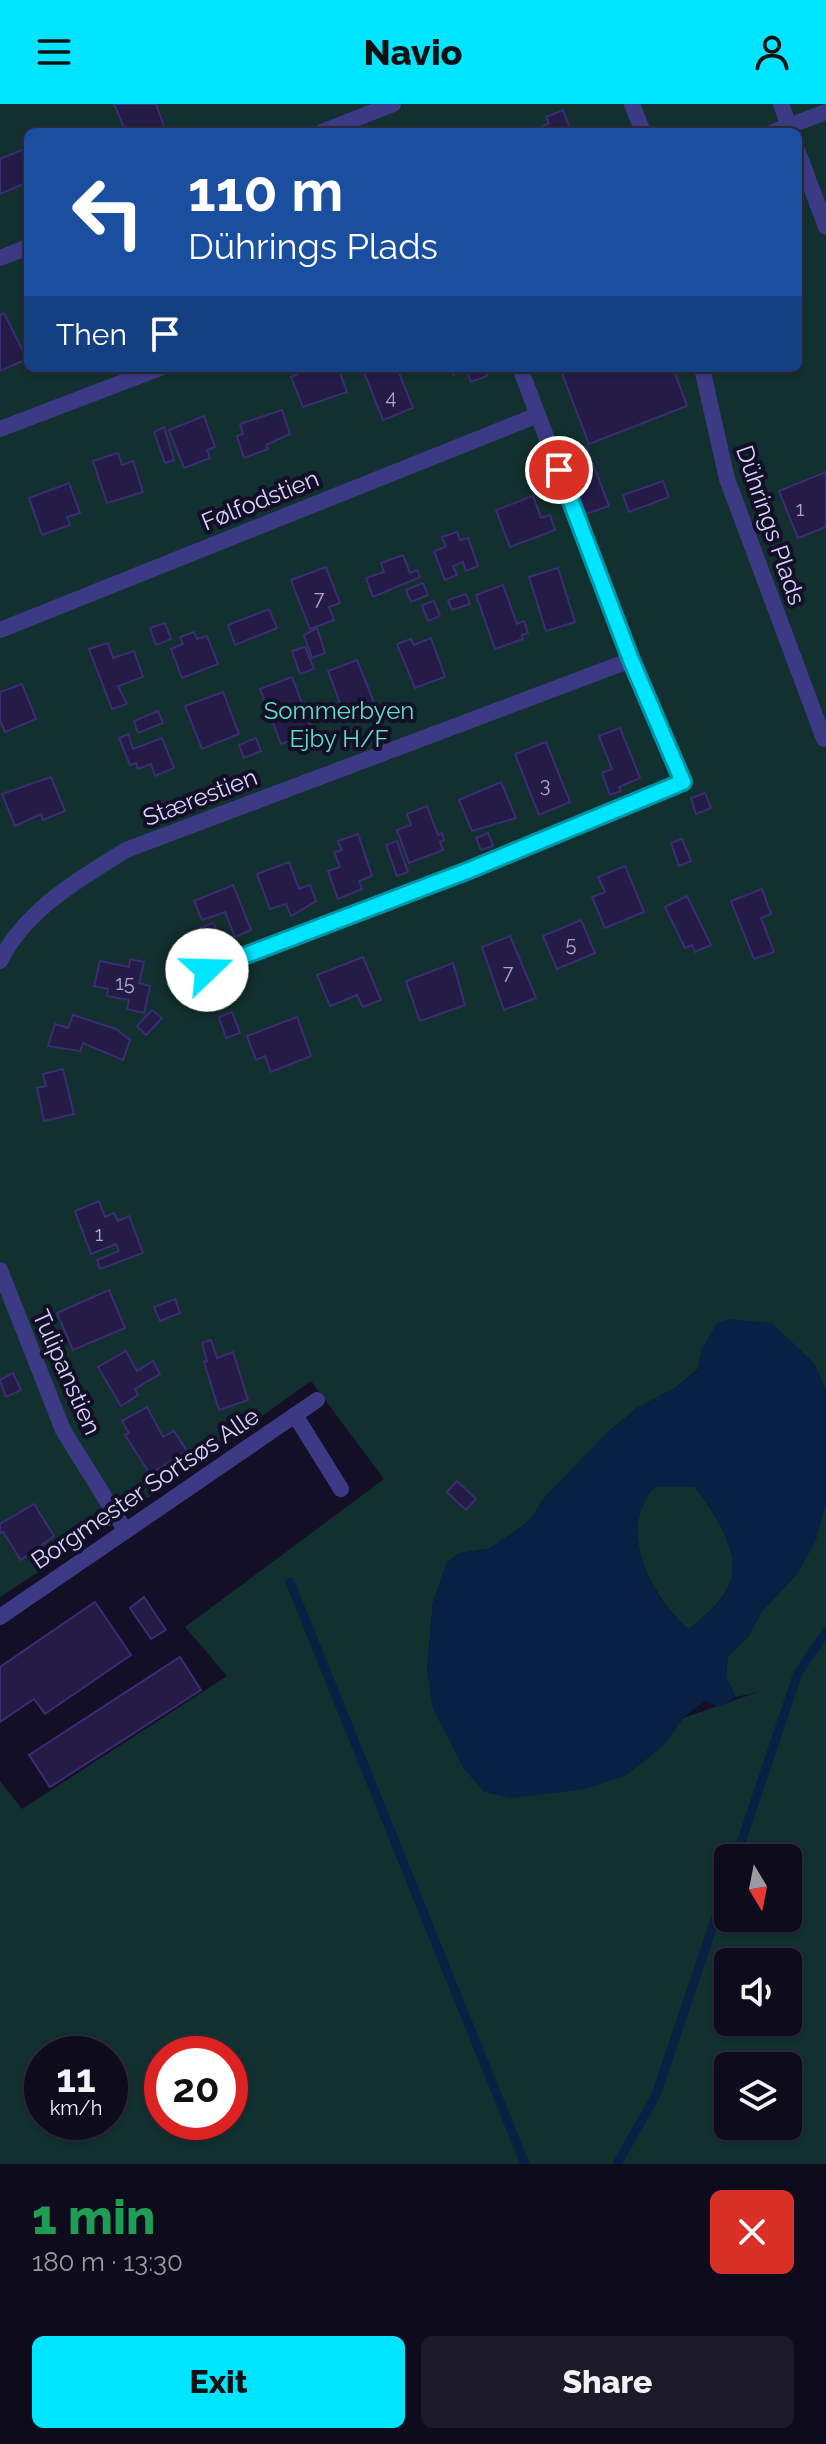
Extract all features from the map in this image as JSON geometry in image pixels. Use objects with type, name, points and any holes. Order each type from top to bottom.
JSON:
[{"type":"lane","points":[[332,128],[393,104]]},
{"type":"lane","points":[[632,104],[641,128]]},
{"type":"lane","points":[[781,104],[784,128]]},
{"type":"lane","points":[[789,128],[826,112]]},
{"type":"lane","points":[[802,163],[826,227]]},
{"type":"lane","points":[[0,258],[24,249]]},
{"type":"lane","points":[[0,429],[150,372]]},
{"type":"lane","points":[[207,970],[467,871],[683,782],[631,660],[522,372]]},
{"type":"lane","name":"Dührings Plads","points":[[703,372],[727,479],[824,739]]},
{"type":"lane","name":"Følfodstien","points":[[0,630],[538,415]]},
{"type":"lane","name":"Stærestien","points":[[0,961],[9,944],[54,895],[126,850],[631,660]]},
{"type":"lane","name":"Tulipanstien","points":[[0,1270],[63,1430],[125,1530]]},
{"type":"lane","name":"Borgmester Sortsøs Alle","points":[[0,1617],[317,1400]]},
{"type":"lane","points":[[295,1415],[341,1489]]},
{"type":"green space","name":"Sommerbyen Ejby H/F","points":[[0,104],[826,104],[826,1391],[814,1363],[702,1349],[698,1369],[675,1388],[637,1408],[606,1434],[546,1496],[528,1522],[489,1549],[460,1553],[447,1562],[433,1602],[427,1672],[662,1747],[683,1718],[758,1692],[736,1697],[726,1677],[728,1657],[748,1637],[762,1611],[798,1573],[826,1503],[826,2164],[0,2164],[0,1781],[22,1809],[227,1676],[185,1627],[384,1479],[311,1381],[103,1530],[0,1597]]},
{"type":"green space","points":[[655,1486],[695,1487],[729,1545],[733,1571],[727,1590],[689,1630],[675,1616],[651,1581],[638,1541],[638,1522],[643,1503]]},
{"type":"water","points":[[730,1319],[772,1323],[814,1363],[826,1391],[826,1503],[816,1540],[798,1573],[762,1611],[748,1637],[728,1657],[726,1677],[736,1697],[719,1707],[705,1701],[683,1718],[662,1747],[625,1776],[585,1789],[512,1798],[484,1792],[464,1769],[433,1709],[427,1672],[433,1602],[447,1562],[460,1553],[489,1549],[528,1522],[546,1496],[606,1434],[637,1408],[675,1388],[698,1370],[702,1349],[717,1323]],"holes":[[[655,1487],[695,1487],[724,1532],[733,1571],[723,1596],[689,1629],[662,1600],[651,1582],[638,1542],[638,1523],[644,1504]]]},
{"type":"building","points":[[114,104],[156,104],[165,128],[124,128]]},
{"type":"building","points":[[563,110],[570,128],[540,128],[549,123],[546,117]]},
{"type":"building","points":[[24,149],[24,184],[0,194],[0,159]]},
{"type":"building","points":[[4,313],[24,353],[24,360],[0,371],[0,315]]},
{"type":"building","points":[[302,372],[340,372],[347,392],[303,407],[291,377]]},
{"type":"building","points":[[364,372],[399,372],[413,408],[383,420]]},
{"type":"building","points":[[467,372],[486,372],[487,376],[471,382]]},
{"type":"building","points":[[562,372],[674,372],[687,406],[589,444]]},
{"type":"building","points":[[282,410],[290,434],[266,445],[268,449],[244,458],[237,436],[243,434],[240,424]]},
{"type":"building","points":[[204,416],[215,447],[207,450],[210,458],[184,468],[169,430]]},
{"type":"building","points":[[164,427],[174,460],[165,463],[154,432]]},
{"type":"building","points":[[586,446],[609,506],[586,514],[564,454]]},
{"type":"building","points":[[118,453],[122,465],[133,461],[143,492],[107,503],[93,461]]},
{"type":"building","points":[[826,472],[826,527],[798,538],[779,491]]},
{"type":"building","points":[[663,481],[669,497],[629,512],[623,495]]},
{"type":"building","points":[[69,483],[80,513],[67,517],[70,525],[42,535],[29,498]]},
{"type":"building","points":[[533,496],[541,518],[550,515],[555,530],[510,547],[496,510]]},
{"type":"building","points":[[457,532],[460,540],[468,538],[478,566],[466,571],[463,562],[453,566],[457,575],[445,580],[434,551],[446,547],[442,537]]},
{"type":"building","points":[[403,555],[410,573],[417,570],[420,577],[373,597],[366,578],[384,572],[381,563]]},
{"type":"building","points":[[326,567],[340,603],[329,607],[334,620],[310,629],[291,580]]},
{"type":"building","points":[[558,568],[575,622],[546,631],[529,577]]},
{"type":"building","points":[[423,583],[428,595],[411,602],[406,590]]},
{"type":"building","points":[[503,585],[517,624],[524,621],[528,633],[522,635],[523,639],[495,649],[476,595]]},
{"type":"building","points":[[466,594],[470,604],[452,610],[448,600]]},
{"type":"building","points":[[434,601],[440,616],[428,621],[422,605]]},
{"type":"building","points":[[269,609],[277,628],[235,645],[228,625]]},
{"type":"building","points":[[165,623],[171,639],[156,645],[150,628]]},
{"type":"building","points":[[317,628],[325,653],[312,658],[304,635]]},
{"type":"building","points":[[194,632],[197,639],[207,636],[218,664],[182,678],[171,649],[183,644],[180,637]]},
{"type":"building","points":[[431,638],[445,677],[415,688],[397,644],[411,639],[414,645]]},
{"type":"building","points":[[108,643],[113,658],[134,651],[143,677],[118,686],[127,704],[112,709],[89,649]]},
{"type":"building","points":[[305,647],[314,669],[300,674],[292,651]]},
{"type":"building","points":[[357,660],[376,708],[346,719],[328,671]]},
{"type":"building","points":[[292,677],[313,732],[281,744],[260,689]]},
{"type":"building","points":[[22,684],[36,719],[5,732],[0,720],[0,692]]},
{"type":"building","points":[[223,692],[239,734],[202,749],[185,706]]},
{"type":"building","points":[[158,711],[163,723],[138,733],[134,721]]},
{"type":"building","points":[[620,728],[640,778],[619,787],[621,791],[610,795],[602,773],[612,769],[599,736]]},
{"type":"building","points":[[128,734],[133,749],[162,738],[174,768],[155,776],[151,764],[138,769],[136,763],[130,765],[119,738]]},
{"type":"building","points":[[256,738],[261,751],[244,758],[239,745]]},
{"type":"building","points":[[546,742],[570,802],[539,815],[515,754]]},
{"type":"building","points":[[51,777],[65,811],[43,820],[41,814],[15,826],[2,794]]},
{"type":"building","points":[[501,782],[516,818],[472,831],[459,800]]},
{"type":"building","points":[[705,793],[711,808],[696,814],[691,798]]},
{"type":"building","points":[[427,806],[438,835],[442,833],[444,840],[440,842],[443,850],[409,863],[397,830],[411,825],[407,814]]},
{"type":"building","points":[[488,833],[493,846],[481,850],[476,838]]},
{"type":"building","points":[[358,834],[372,876],[359,881],[362,889],[338,899],[328,871],[340,867],[334,852],[342,850],[338,841]]},
{"type":"building","points":[[682,839],[691,861],[679,866],[671,843]]},
{"type":"building","points":[[397,841],[408,872],[397,876],[386,845]]},
{"type":"building","points":[[289,862],[299,889],[310,885],[316,901],[291,916],[286,904],[270,909],[257,874]]},
{"type":"building","points":[[625,866],[644,912],[605,928],[592,897],[605,892],[598,877]]},
{"type":"building","points":[[233,885],[251,930],[235,937],[225,912],[202,920],[194,901]]},
{"type":"building","points":[[762,889],[771,914],[761,918],[774,952],[754,959],[731,901]]},
{"type":"building","points":[[687,896],[711,945],[695,952],[692,945],[685,948],[665,907]]},
{"type":"building","points":[[581,920],[595,953],[557,969],[543,936]]},
{"type":"building","points":[[213,923],[222,937],[206,943],[200,928]]},
{"type":"building","points":[[510,936],[536,998],[504,1010],[482,947]]},
{"type":"building","points":[[363,957],[381,1000],[363,1007],[357,995],[330,1006],[317,975]]},
{"type":"building","points":[[130,959],[144,962],[139,983],[150,986],[144,1013],[127,1009],[129,1000],[107,996],[108,989],[94,986],[100,961],[129,967]]},
{"type":"building","points":[[453,963],[465,1005],[420,1021],[406,981]]},
{"type":"building","points":[[152,1010],[162,1018],[146,1035],[137,1026]]},
{"type":"building","points":[[232,1012],[240,1033],[226,1038],[219,1017]]},
{"type":"building","points":[[73,1015],[116,1029],[130,1040],[123,1060],[83,1043],[80,1051],[48,1046],[55,1024],[68,1028]]},
{"type":"building","points":[[297,1017],[311,1056],[271,1072],[265,1056],[256,1060],[247,1036]]},
{"type":"building","points":[[63,1069],[74,1114],[44,1121],[37,1088],[46,1086],[43,1074]]},
{"type":"building","points":[[99,1201],[105,1217],[114,1213],[118,1221],[129,1216],[143,1253],[100,1269],[97,1260],[119,1251],[116,1244],[91,1254],[75,1211]]},
{"type":"building","points":[[109,1290],[125,1328],[73,1350],[57,1313]]},
{"type":"building","points":[[175,1299],[180,1313],[160,1321],[154,1307]]},
{"type":"building","points":[[211,1340],[217,1358],[233,1352],[248,1400],[219,1410],[204,1362],[207,1361],[202,1343]]},
{"type":"building","points":[[126,1351],[137,1371],[153,1361],[160,1374],[135,1389],[138,1395],[121,1406],[98,1367]]},
{"type":"building","points":[[13,1373],[21,1390],[6,1397],[0,1380]]},
{"type":"building","points":[[147,1407],[163,1437],[174,1431],[187,1451],[150,1474],[125,1435],[129,1433],[122,1421]]},
{"type":"building","points":[[457,1481],[476,1499],[466,1510],[447,1492]]},
{"type":"building","points":[[34,1504],[54,1536],[21,1560],[3,1532],[0,1533],[0,1524]]},
{"type":"building","points":[[144,1597],[166,1630],[151,1639],[130,1608]]},
{"type":"building","points":[[95,1602],[131,1655],[45,1714],[34,1699],[0,1722],[0,1667]]},
{"type":"building","points":[[180,1657],[201,1690],[50,1787],[29,1755]]},
{"type":"waterway","points":[[290,1582],[525,2164]]},
{"type":"waterway","points":[[741,1844],[798,1673],[826,1632]]},
{"type":"waterway","points":[[617,2164],[656,2095],[714,1923]]},
{"type":"route","points":[[207,970],[467,871],[683,782],[631,660],[559,470]]}]
